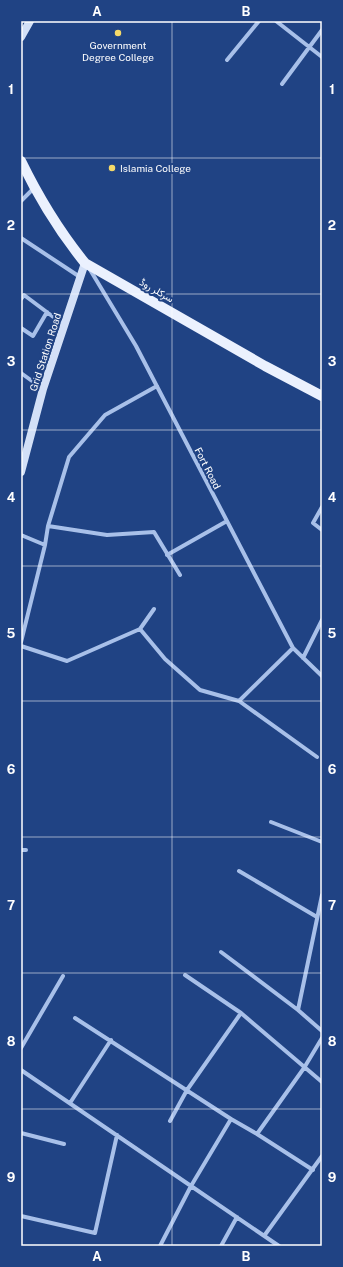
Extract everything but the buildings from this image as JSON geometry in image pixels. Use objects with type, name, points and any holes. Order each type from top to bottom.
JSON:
[{"type":"main road","points":[[21,36],[30,21]]},
{"type":"main road","name":"سرکلر روڈ","points":[[21,161],[34,188],[65,239],[85,263],[265,366],[322,396]]},
{"type":"main road","name":"Grid Station Road","points":[[21,472],[43,389],[85,263]]},
{"type":"street","points":[[227,60],[259,21]]},
{"type":"street","points":[[276,21],[322,57]]},
{"type":"street","points":[[282,84],[322,30]]},
{"type":"street","points":[[21,201],[34,188]]},
{"type":"street","points":[[21,238],[80,277]]},
{"type":"street","name":"Fort Road","points":[[85,263],[136,346],[293,648],[322,676]]},
{"type":"street","points":[[21,299],[24,295],[64,325]]},
{"type":"street","points":[[21,328],[33,336],[47,312]]},
{"type":"street","points":[[21,374],[43,389]]},
{"type":"street","points":[[21,642],[45,545],[48,526],[69,457],[105,415],[157,386]]},
{"type":"street","points":[[322,507],[313,523],[322,530]]},
{"type":"street","points":[[167,555],[227,521]]},
{"type":"street","points":[[48,526],[107,535],[154,532],[180,575]]},
{"type":"street","points":[[21,535],[45,545]]},
{"type":"street","points":[[21,646],[67,661],[140,629],[154,609]]},
{"type":"street","points":[[303,658],[322,620]]},
{"type":"street","points":[[140,629],[166,659],[200,690],[239,701],[317,757]]},
{"type":"street","points":[[239,701],[293,648]]},
{"type":"street","points":[[271,822],[322,842]]},
{"type":"street","points":[[21,850],[26,850]]},
{"type":"street","points":[[239,871],[317,917]]},
{"type":"street","points":[[298,1010],[322,895]]},
{"type":"street","points":[[221,952],[298,1010],[322,1031]]},
{"type":"street","points":[[185,975],[240,1013],[322,1082]]},
{"type":"street","points":[[21,1048],[63,976]]},
{"type":"street","points":[[170,1121],[187,1090],[240,1013]]},
{"type":"street","points":[[75,1018],[313,1170]]},
{"type":"street","points":[[257,1134],[304,1068],[322,1038]]},
{"type":"street","points":[[70,1103],[111,1040]]},
{"type":"street","points":[[21,1070],[117,1134],[279,1246]]},
{"type":"street","points":[[160,1246],[191,1186],[231,1119]]},
{"type":"street","points":[[21,1133],[64,1144]]},
{"type":"street","points":[[21,1216],[95,1233],[117,1134]]},
{"type":"street","points":[[264,1236],[322,1156]]},
{"type":"street","points":[[221,1246],[237,1217]]},
{"type":"place","name":"Government Degree College","points":[[118,33]]},
{"type":"place","name":"Islamia College","points":[[112,168]]}]
